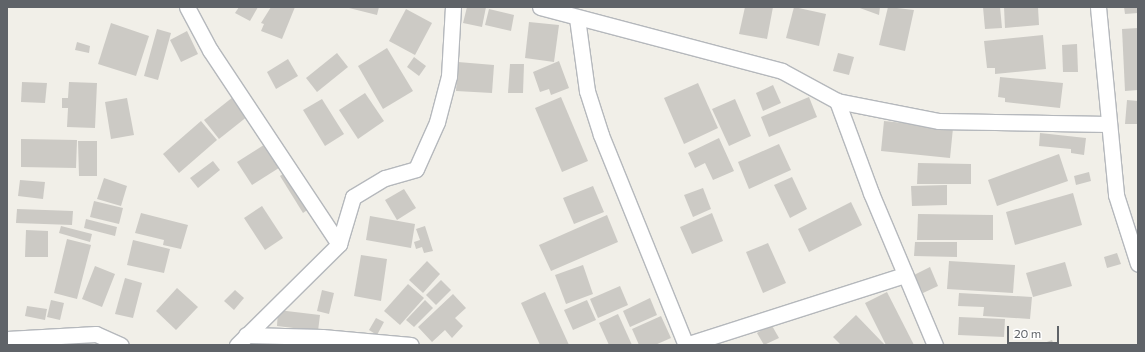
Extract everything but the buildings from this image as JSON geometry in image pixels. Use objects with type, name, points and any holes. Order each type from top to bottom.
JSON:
[{"type":"street","points":[[187,7],[210,50],[339,244]]},
{"type":"street","points":[[242,340],[339,244],[353,197],[385,178],[416,169],[436,122],[449,76],[453,7]]},
{"type":"street","points":[[540,7],[782,71],[837,101],[939,122],[1108,124]]},
{"type":"street","points":[[1098,7],[1116,195],[1138,264]]},
{"type":"street","points":[[577,18],[587,91],[601,135],[686,345],[905,274]]},
{"type":"street","points":[[837,101],[905,274],[935,345]]},
{"type":"street","points":[[7,339],[96,334],[120,345]]},
{"type":"street","points":[[242,340],[322,336],[411,345]]}]
